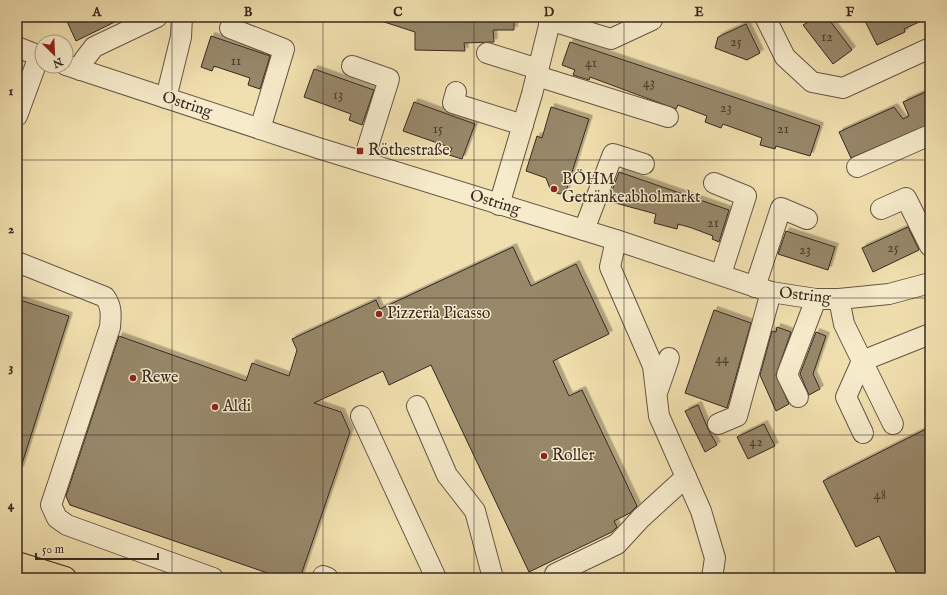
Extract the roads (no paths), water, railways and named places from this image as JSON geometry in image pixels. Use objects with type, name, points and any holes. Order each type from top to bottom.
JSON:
[{"type":"main road","points":[[17,563],[65,578]]},
{"type":"street","points":[[74,66],[84,60],[94,47],[157,17]]},
{"type":"street","points":[[166,98],[181,37],[182,17]]},
{"type":"street","points":[[765,17],[785,57],[812,82],[843,88],[930,48]]},
{"type":"street","points":[[499,205],[523,126],[549,19],[611,39],[652,20]]},
{"type":"street","points":[[230,28],[284,49],[260,129]]},
{"type":"street","points":[[17,47],[34,54]]},
{"type":"street","points":[[487,53],[537,73],[668,117]]},
{"type":"street","points":[[352,66],[388,79],[363,162]]},
{"type":"street","name":"Ostring","points":[[74,67],[260,129],[499,205],[616,240],[763,289],[816,299],[839,299],[928,289]]},
{"type":"street","points":[[17,116],[34,72]]},
{"type":"street","points":[[456,92],[453,103],[523,126]]},
{"type":"street","points":[[857,168],[930,135]]},
{"type":"street","points":[[584,230],[613,154],[644,164]]},
{"type":"street","points":[[714,183],[746,196],[721,274]]},
{"type":"street","points":[[881,209],[906,198],[930,246]]},
{"type":"street","points":[[718,424],[738,416],[763,289],[781,208],[807,219]]},
{"type":"street","points":[[616,240],[610,267],[653,366],[659,416],[701,511],[715,558],[712,578]]},
{"type":"street","points":[[17,262],[105,297],[110,304],[110,327],[51,505],[57,518],[67,525],[213,578]]},
{"type":"street","points":[[798,397],[787,375],[816,299]]},
{"type":"street","points":[[839,299],[844,324],[893,424]]},
{"type":"street","points":[[863,433],[846,397],[862,361],[930,334]]},
{"type":"street","points":[[656,396],[669,358]]},
{"type":"street","points":[[417,406],[447,475],[476,511],[493,578]]},
{"type":"street","points":[[361,416],[436,578]]},
{"type":"street","points":[[555,574],[617,544],[641,518],[686,477]]},
{"type":"place","name":"Röthestraße","points":[[360,151]]},
{"type":"place","name":"BÖHM Getränkeabholmarkt","points":[[554,189]]},
{"type":"place","name":"Pizzeria Picasso","points":[[379,314]]},
{"type":"place","name":"Rewe","points":[[133,378]]},
{"type":"place","name":"Aldi","points":[[215,407]]},
{"type":"place","name":"Roller","points":[[544,456]]}]
